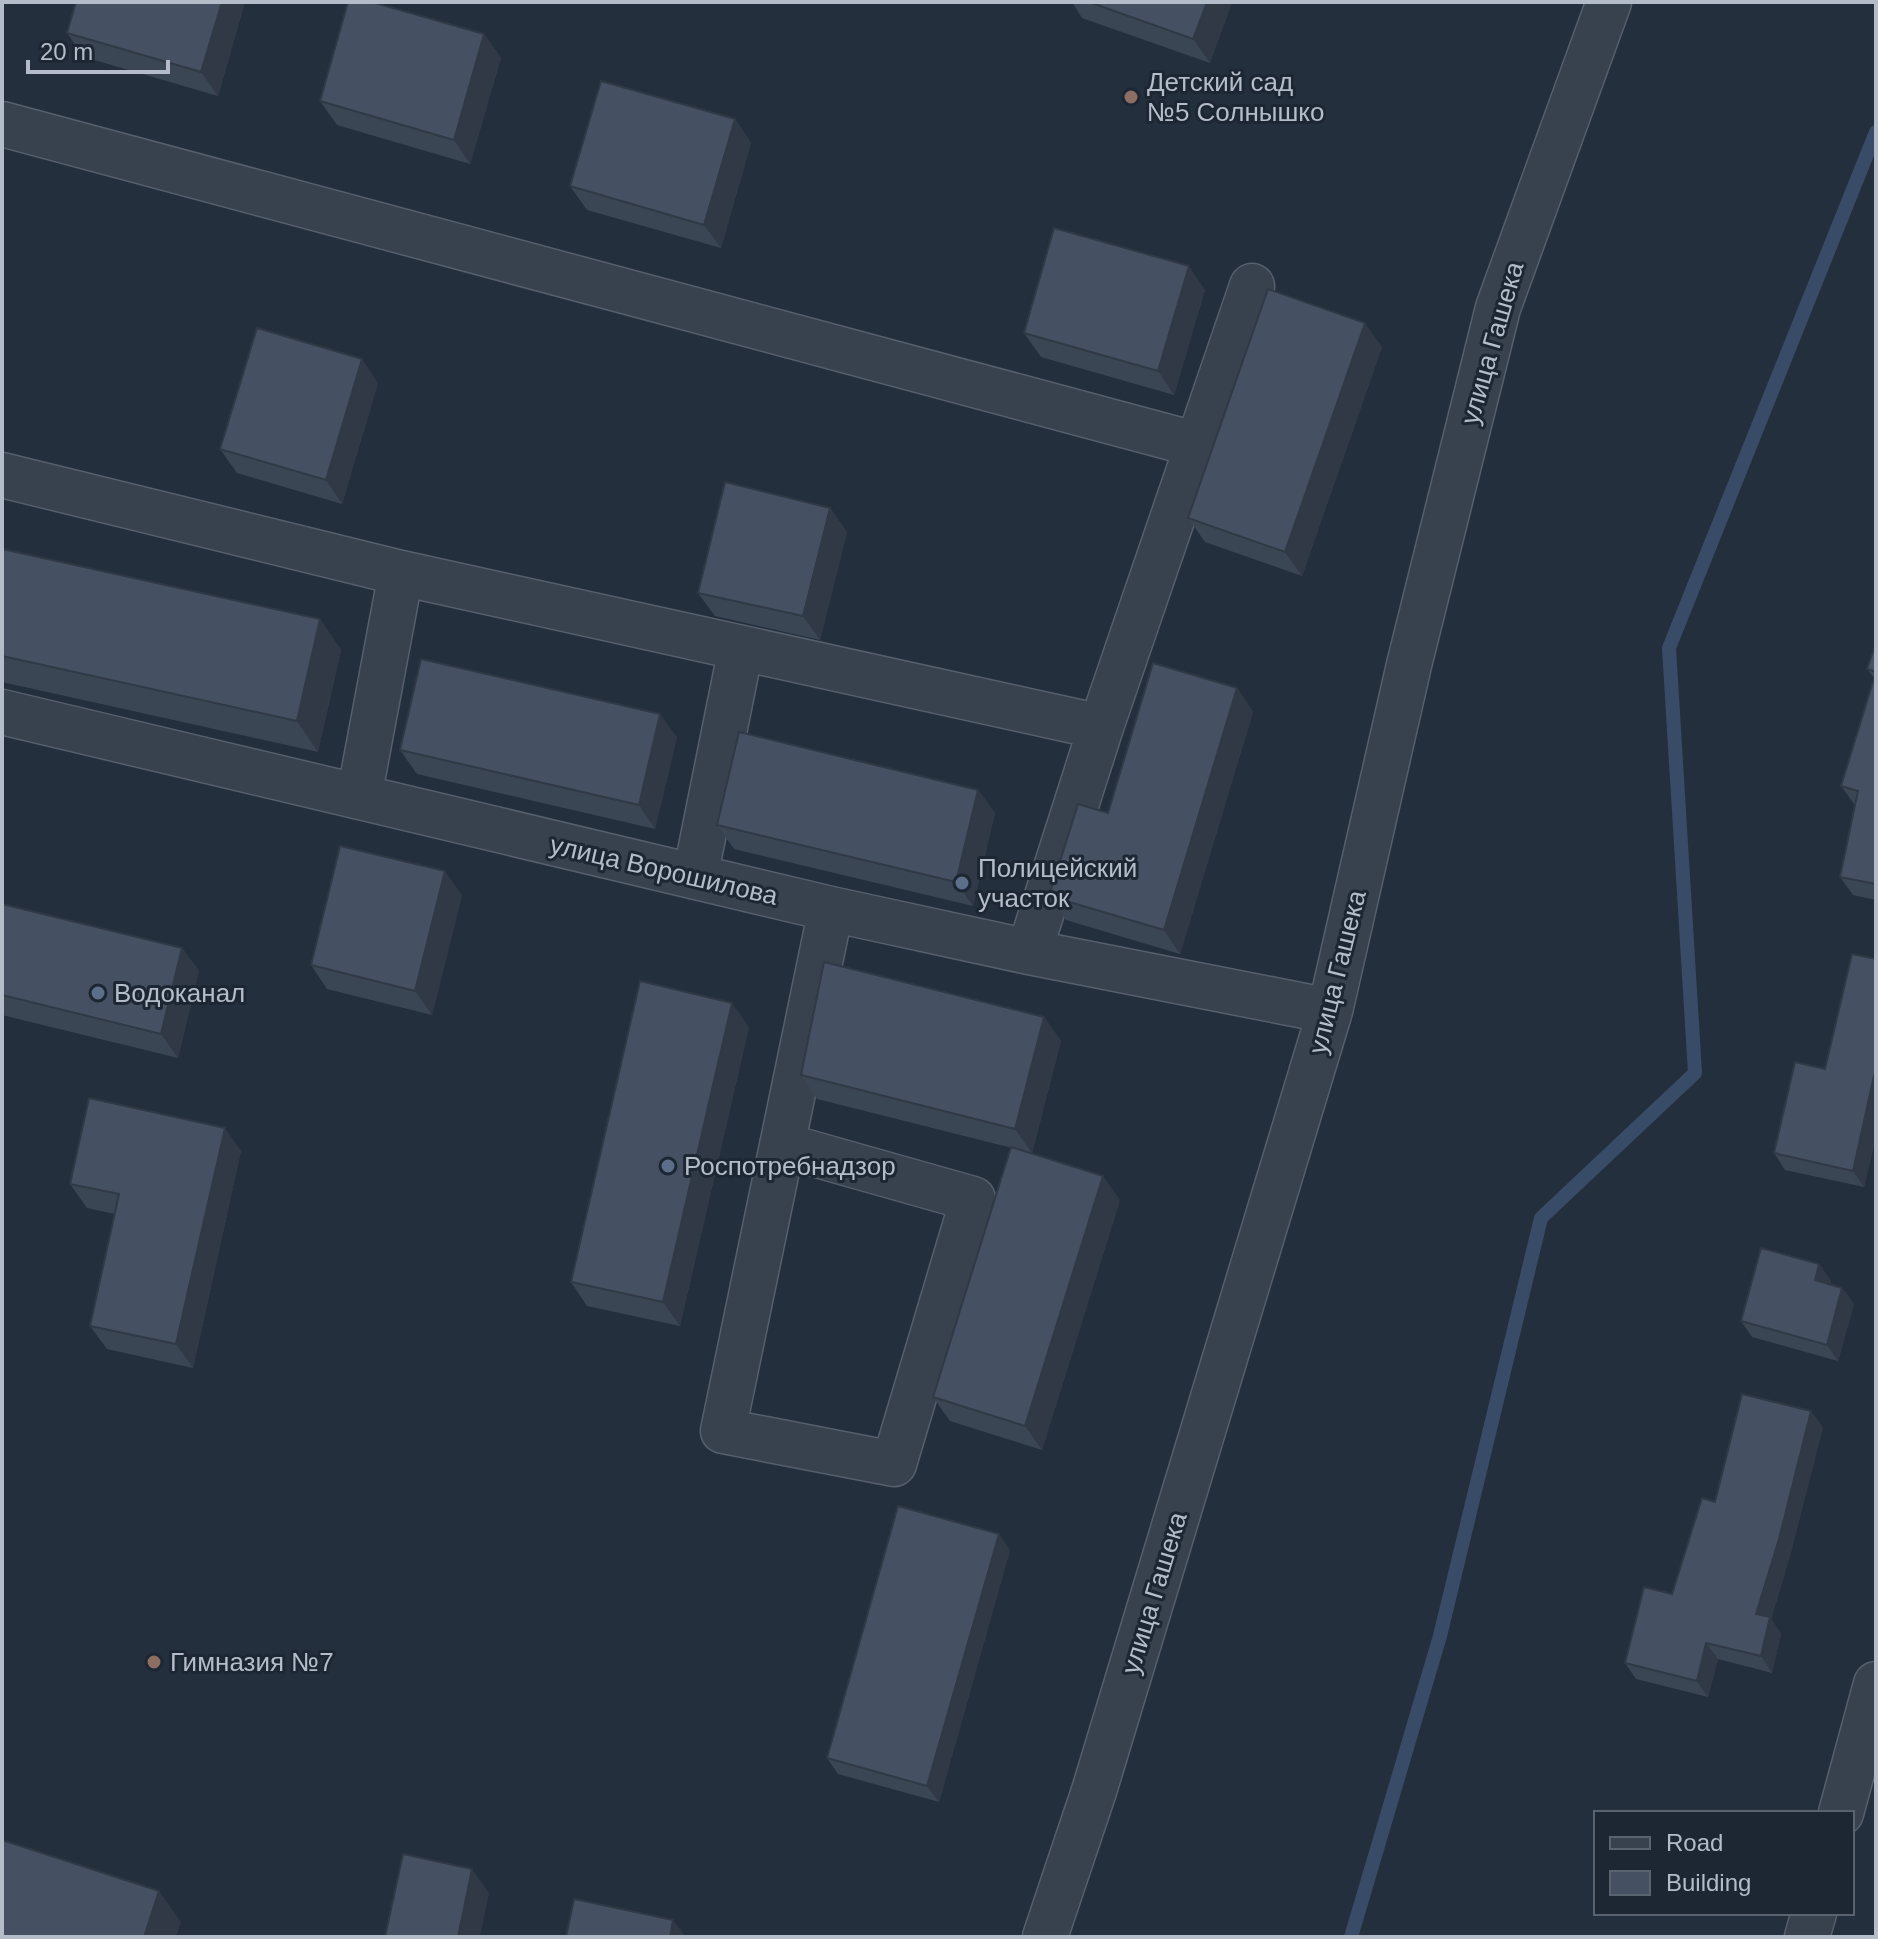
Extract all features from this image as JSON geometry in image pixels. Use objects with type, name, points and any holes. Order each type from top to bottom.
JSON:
[{"type":"street","name":"улица Гашека","points":[[1045,1937],[1094,1791],[1330,1011],[1409,665],[1498,308],[1609,2]]},
{"type":"street","points":[[2,124],[1198,445]]},
{"type":"street","points":[[1029,952],[1101,727],[1252,286]]},
{"type":"street","points":[[2,475],[401,573],[1101,727]]},
{"type":"street","points":[[359,797],[401,573]]},
{"type":"street","points":[[695,877],[741,648]]},
{"type":"street","name":"улица Ворошилова","points":[[2,712],[831,909],[1029,952],[1330,1011]]},
{"type":"street","points":[[782,1145],[973,1199],[894,1464],[723,1431],[782,1145],[831,909]]},
{"type":"street","points":[[1842,1811],[1876,1684]]},
{"type":"street","points":[[1807,1937],[1813,1915]]},
{"type":"building","points":[[76,2],[222,2],[201,72],[67,33]]},
{"type":"building","points":[[348,2],[372,2],[484,34],[454,140],[320,101]]},
{"type":"building","points":[[1089,2],[1207,2],[1193,39]]},
{"type":"building","points":[[601,81],[735,119],[704,225],[570,186]]},
{"type":"building","points":[[1054,228],[1189,266],[1158,371],[1024,333]]},
{"type":"building","points":[[1268,289],[1365,323],[1285,552],[1188,518]]},
{"type":"building","points":[[257,328],[362,359],[326,480],[220,449]]},
{"type":"building","points":[[725,482],[830,508],[803,616],[698,593]]},
{"type":"building","points":[[2,549],[320,619],[297,721],[2,656]]},
{"type":"building","points":[[1876,643],[1876,672],[1867,669]]},
{"type":"building","points":[[421,659],[660,714],[639,805],[400,750]]},
{"type":"building","points":[[1153,663],[1237,688],[1164,930],[1049,896],[1078,804],[1108,813]]},
{"type":"building","points":[[1876,672],[1876,884],[1840,877],[1858,791],[1841,786]]},
{"type":"building","points":[[739,732],[978,790],[956,882],[717,825]]},
{"type":"building","points":[[340,846],[445,871],[415,991],[311,965]]},
{"type":"building","name":"Водоканал","points":[[2,904],[182,948],[161,1034],[2,995]]},
{"type":"building","points":[[1852,954],[1876,959],[1876,1077],[1853,1171],[1774,1153],[1795,1062],[1825,1069]]},
{"type":"building","points":[[824,962],[1044,1017],[1015,1129],[801,1075]]},
{"type":"building","name":"Роспотребнадзор","points":[[640,981],[732,1003],[663,1302],[571,1282]]},
{"type":"building","points":[[89,1098],[225,1128],[176,1344],[90,1326],[119,1194],[70,1184]]},
{"type":"building","points":[[1011,1147],[1103,1176],[1025,1426],[933,1397]]},
{"type":"building","points":[[1761,1248],[1819,1264],[1815,1280],[1842,1288],[1827,1345],[1741,1321]]},
{"type":"building","points":[[1742,1394],[1811,1411],[1779,1539],[1756,1614],[1770,1617],[1761,1656],[1706,1643],[1697,1681],[1625,1663],[1644,1587],[1672,1594],[1702,1498],[1715,1502]]},
{"type":"building","points":[[898,1506],[999,1534],[927,1786],[827,1758]]},
{"type":"building","points":[[2,1840],[159,1891],[144,1937],[2,1937]]},
{"type":"building","points":[[403,1854],[472,1869],[458,1937],[385,1937]]},
{"type":"building","points":[[574,1899],[673,1920],[670,1937],[566,1937]]},
{"type":"waterway","points":[[1351,1937],[1440,1636],[1541,1218],[1695,1073],[1669,648],[1876,132]]},
{"type":"place","name":"Детский сад №5 Солнышко","points":[[1131,97]]},
{"type":"place","name":"Полицейский участок","points":[[962,883]]},
{"type":"place","name":"Водоканал","points":[[98,993]]},
{"type":"place","name":"Роспотребнадзор","points":[[668,1166]]},
{"type":"place","name":"Гимназия №7","points":[[154,1662]]}]
